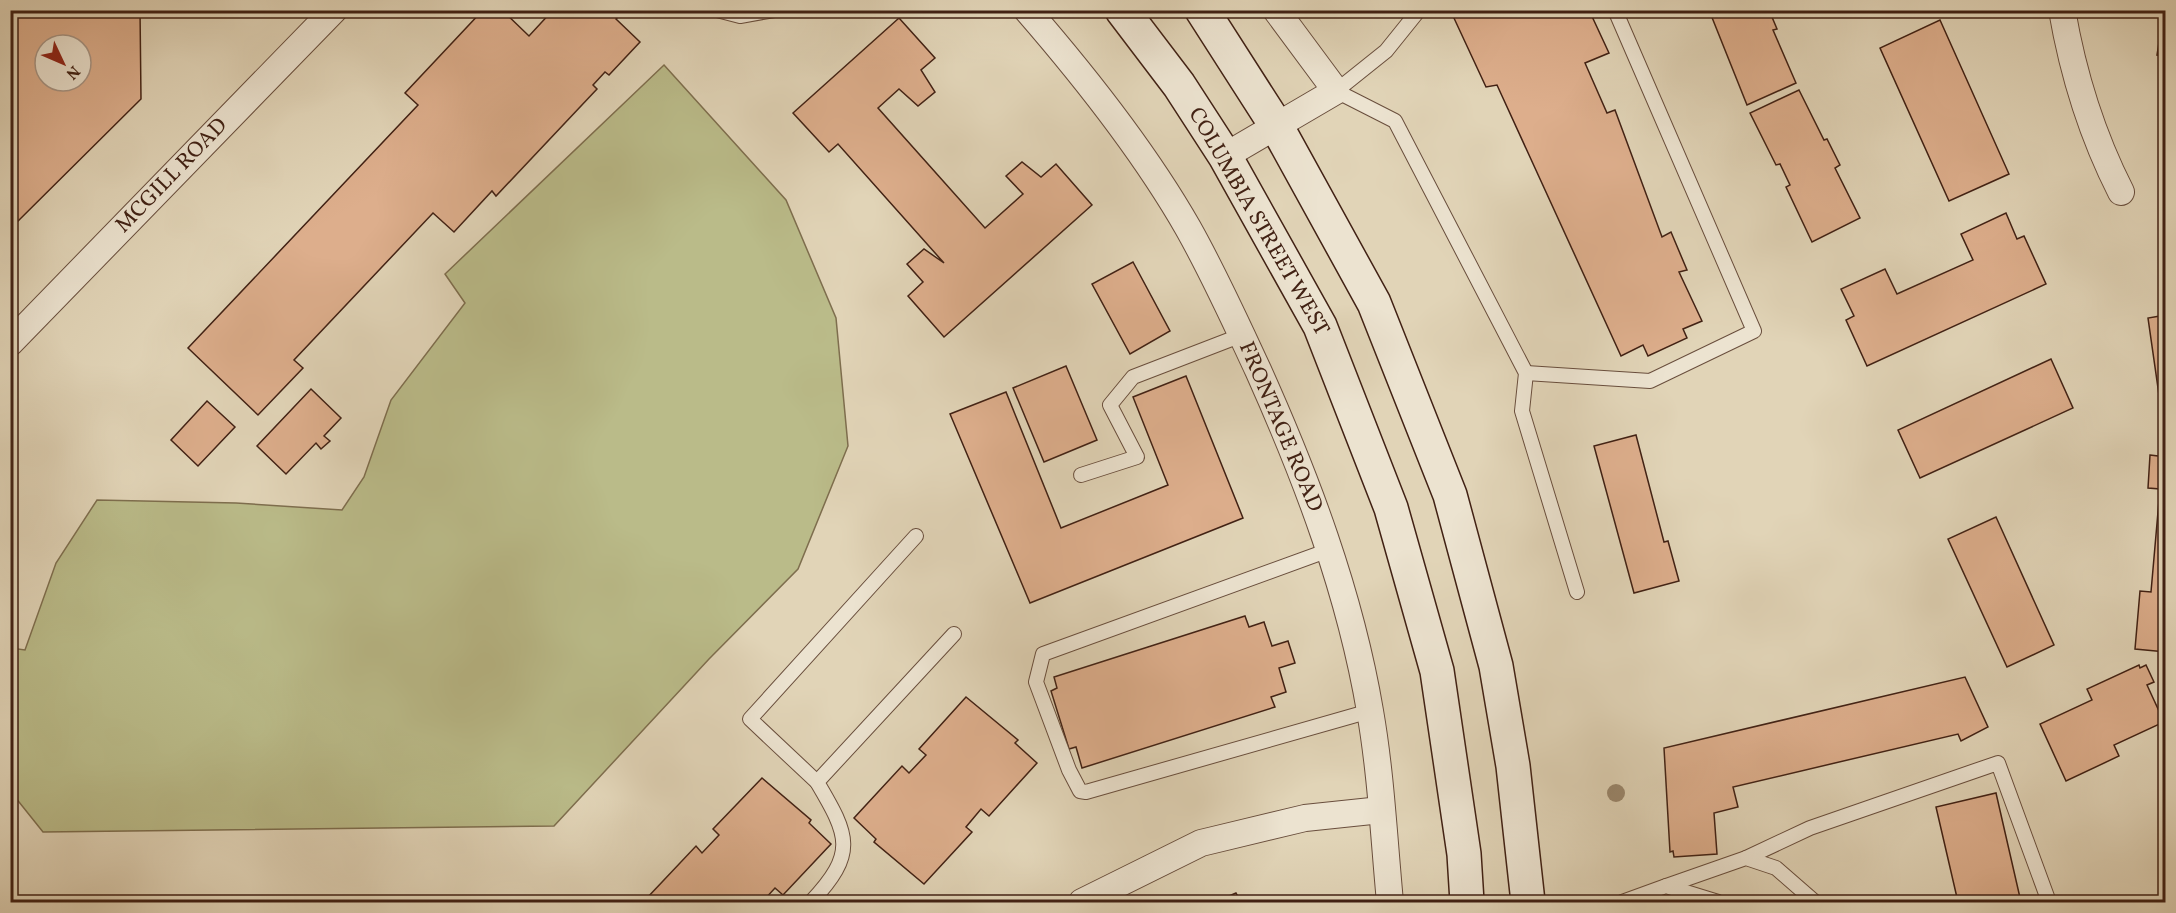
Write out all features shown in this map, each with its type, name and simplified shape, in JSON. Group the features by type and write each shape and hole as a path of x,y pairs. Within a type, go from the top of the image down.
{"main road":[{"name":"COLUMBIA STREET WEST","path":"1122,10 1179,85 1225,156 1320,326 1391,508 1437,671 1464,854 1467,903"},
{"path":"1202,10 1277,127 1374,303 1450,495 1496,666 1514,777 1528,903"}],"street":[{"name":"MCGILL ROAD","path":"10,343 334,10"},
{"name":"FRONTAGE ROAD","path":"1027,10 1090,87 1182,219 1242,335 1284,429 1329,550 1351,627 1370,711 1390,903"},
{"path":"2062,10 2070,54 2101,153 2121,192"},
{"path":"1225,156 1336,91 1285,14"},
{"path":"1082,903 1201,843 1305,818 1382,810"}],"lane":[{"path":"717,10 740,16 774,10"},
{"path":"1419,10 1386,51 1336,91 1395,121 1526,373 1522,411 1577,592"},
{"path":"1526,373 1650,381 1754,332 1615,10"},
{"path":"1081,475 1137,457 1110,405 1133,377 1242,335"},
{"path":"811,903 831,881 846,849 838,817 818,782 750,719 916,536"},
{"path":"1329,550 1043,654 1036,682 1069,770 1080,791 1086,792 1370,711"},
{"path":"818,782 954,634"},
{"path":"1622,903 1746,858 1831,820 1998,763 2049,903"},
{"path":"1746,858 1776,868 1815,903"},
{"path":"1666,886 1718,903"}],"green space":[{"path":"664,65 786,200 836,318 848,446 798,569 709,659 554,826 43,832 11,792 11,648 25,650 56,563 97,500 236,503 342,510 364,477 391,400 465,303 445,274"}],"building":[{"path":"10,10 140,10 141,99 10,229"},
{"path":"483,10 502,10 529,36 553,10 616,10 620,15 616,19 640,42 609,75 605,72 593,85 597,89 496,196 492,191 454,232 433,213 294,360 303,368 258,415 188,348 418,105 405,93"},
{"path":"1468,10 1589,10 1609,53 1585,63 1607,113 1615,110 1662,237 1671,232 1687,270 1679,272 1702,321 1683,329 1687,338 1648,356 1643,345 1621,356 1497,85 1486,87 1453,16"},
{"path":"1709,10 1769,10 1777,29 1773,30 1796,83 1747,105"},
{"path":"899,18 935,58 921,70 935,92 918,106 899,89 878,108 985,228 1023,194 1006,176 1022,162 1041,177 1056,164 1092,205 944,337 908,296 923,282 907,264 924,249 944,263 838,144 829,152 793,113"},
{"path":"1940,20 2009,174 1949,201 1880,48"},
{"path":"2161,30 2166,31 2166,56 2157,55"},
{"path":"1799,90 1824,140 1827,139 1840,165 1835,168 1860,218 1812,242 1786,187 1790,185 1780,164 1776,165 1750,113"},
{"path":"2006,213 2017,239 2024,236 2046,284 1867,366 1846,320 1854,316 1841,289 1885,269 1897,294 1973,260 1961,234"},
{"path":"1133,262 1170,331 1130,354 1092,284"},
{"path":"2166,315 2166,430 2164,430 2148,318"},
{"path":"2051,359 2073,408 1920,478 1898,430"},
{"path":"1066,366 1097,440 1044,462 1013,388"},
{"path":"1186,376 1243,518 1030,603 950,414 1006,392 1061,528 1168,485 1133,397"},
{"path":"311,389 341,418 324,436 330,441 321,449 316,443 286,474 257,446"},
{"path":"207,401 235,427 198,466 171,440"},
{"path":"1636,435 1664,542 1668,541 1679,581 1634,593 1594,446"},
{"path":"2150,455 2166,457 2166,652 2135,649 2140,591 2151,592 2160,489 2148,488"},
{"path":"1996,517 2054,645 2007,667 1948,539"},
{"path":"1245,616 1249,627 1264,622 1272,646 1288,641 1295,663 1279,668 1286,692 1271,697 1275,707 1082,768 1076,747 1069,749 1051,691 1057,688 1054,677"},
{"path":"2139,665 2140,668 2146,665 2154,682 2147,685 2164,722 2114,745 2119,756 2066,781 2040,724 2092,700 2087,689"},
{"path":"1965,677 1988,727 1961,741 1958,734 1733,787 1738,807 1714,813 1717,854 1674,857 1673,851 1670,852 1664,748"},
{"path":"966,697 1018,740 1015,743 1037,763 989,816 981,809 966,827 972,832 924,884 874,842 876,839 854,818 902,766 909,773 926,755 919,749"},
{"path":"762,778 811,820 809,823 831,844 783,895 775,888 762,902 652,902 647,898 696,846 702,853 719,835 713,829"},
{"path":"1996,793 2021,902 1958,902 1936,807"},
{"path":"1236,893 1241,902 1215,902"}]}
